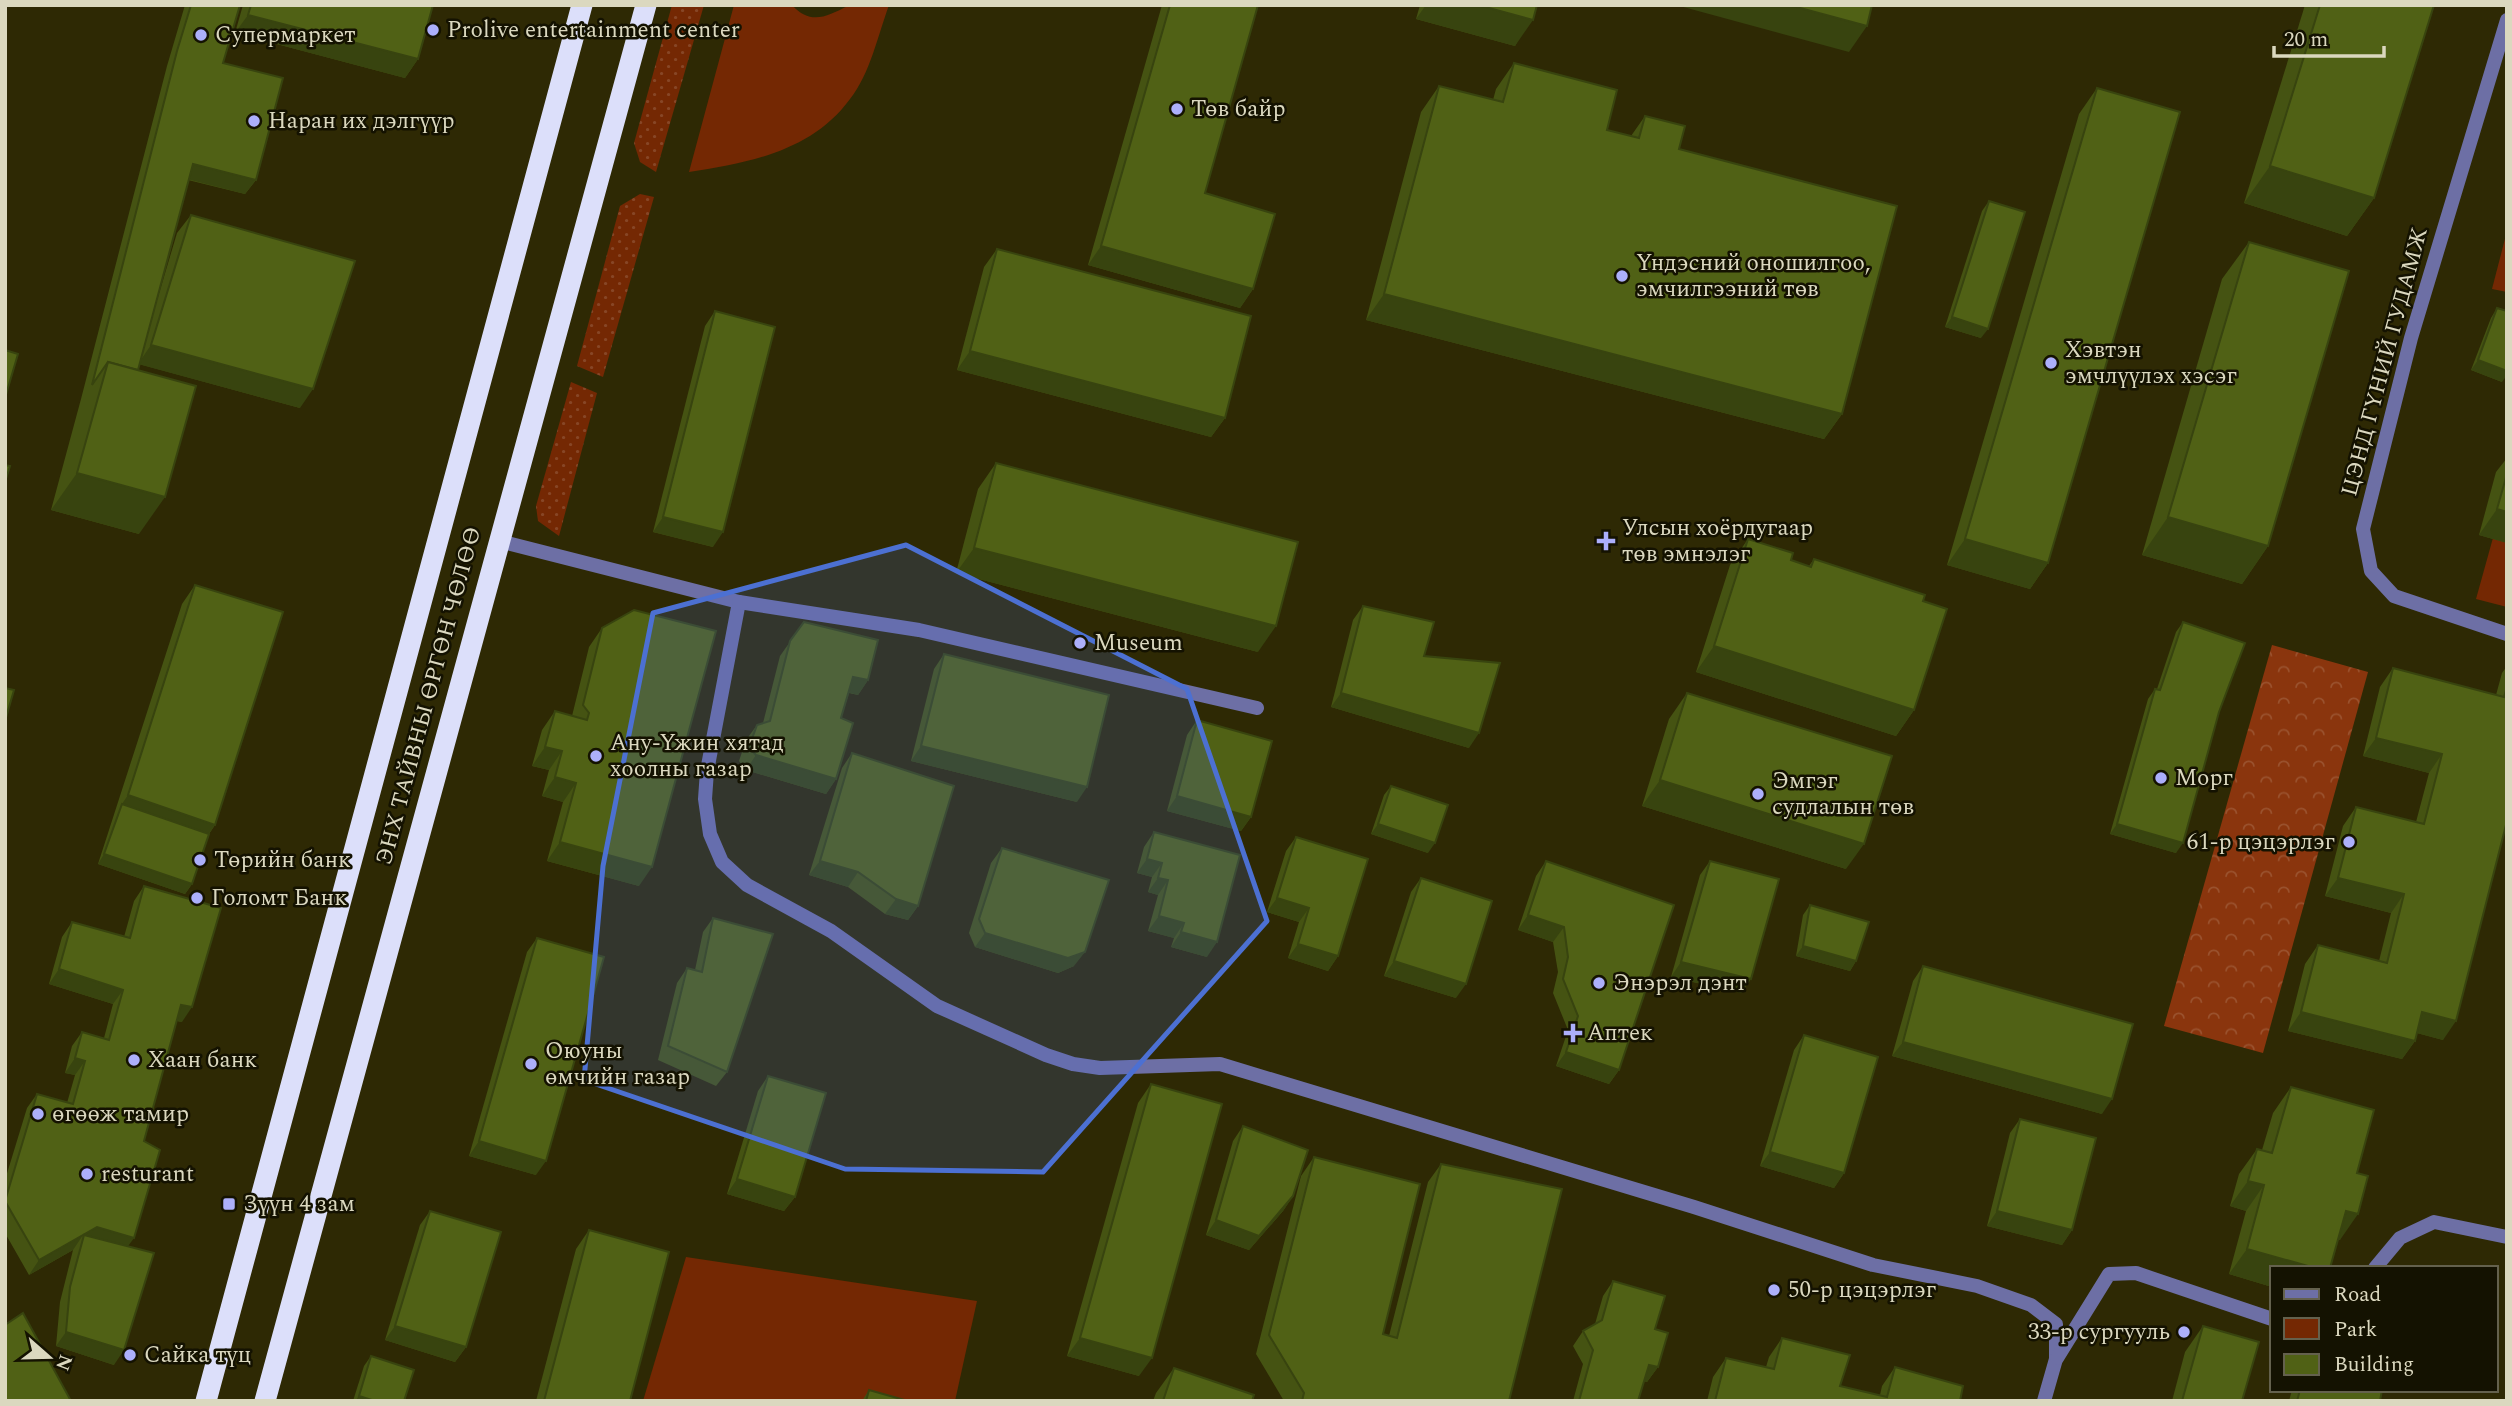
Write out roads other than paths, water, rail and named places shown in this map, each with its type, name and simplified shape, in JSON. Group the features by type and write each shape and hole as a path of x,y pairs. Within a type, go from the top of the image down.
{"highway":[{"name":"ЭНХ ТАЙВНЫ ӨРГӨН ЧӨЛӨӨ","path":"206,1401 582,5"},
{"name":"ЭНХ ТАЙВНЫ ӨРГӨН ЧӨЛӨӨ","path":"265,1401 646,5"}],"street":[{"name":"ЦЭНД ГҮНИЙ ГУДАМЖ","path":"2507,20 2411,338 2363,528 2371,571 2394,596 2507,634"},
{"path":"499,541 739,601 919,630 1257,708"},
{"path":"739,601 705,799 710,834 722,862 747,886 831,931 937,1006 1073,1064 1100,1068 1220,1064 1694,1207 1873,1265 1977,1286 2031,1305 2056,1324 2056,1359 2044,1401"},
{"path":"2377,1266 2400,1238 2434,1222 2507,1237"},
{"path":"2056,1359 2109,1274 2136,1273 2270,1318"}],"place":[{"name":"Prolive entertainment center","path":"433,30"},
{"name":"Супермаркет","path":"201,35"},
{"name":"Төв байр","path":"1177,109"},
{"name":"Наран их дэлгүүр","path":"254,121"},
{"name":"Үндэсний оношилгоо, эмчилгээний төв","path":"1622,276"},
{"name":"Хэвтэн эмчлүүлэх хэсэг","path":"2051,363"},
{"name":"Улсын хоёрдугаар төв эмнэлэг","path":"1606,541"},
{"name":"Museum","path":"1080,643"},
{"name":"Ану-Үжин хятад хоолны газар","path":"596,756"},
{"name":"Морг","path":"2161,778"},
{"name":"Эмгэг судлалын төв","path":"1758,794"},
{"name":"61-р цэцэрлэг","path":"2349,842"},
{"name":"Төрийн банк","path":"200,860"},
{"name":"Голомт Банк","path":"197,898"},
{"name":"Энэрэл дэнт","path":"1599,983"},
{"name":"Аптек","path":"1573,1033"},
{"name":"Хаан банк","path":"134,1060"},
{"name":"Оюуны өмчийн газар","path":"531,1064"},
{"name":"өгөөж тамир","path":"38,1114"},
{"name":"resturant","path":"87,1174"},
{"name":"Зүүн 4 зам","path":"229,1204"},
{"name":"50-р цэцэрлэг","path":"1774,1290"},
{"name":"33-р сургууль","path":"2184,1332"},
{"name":"Сайка түц","path":"130,1355"}]}
